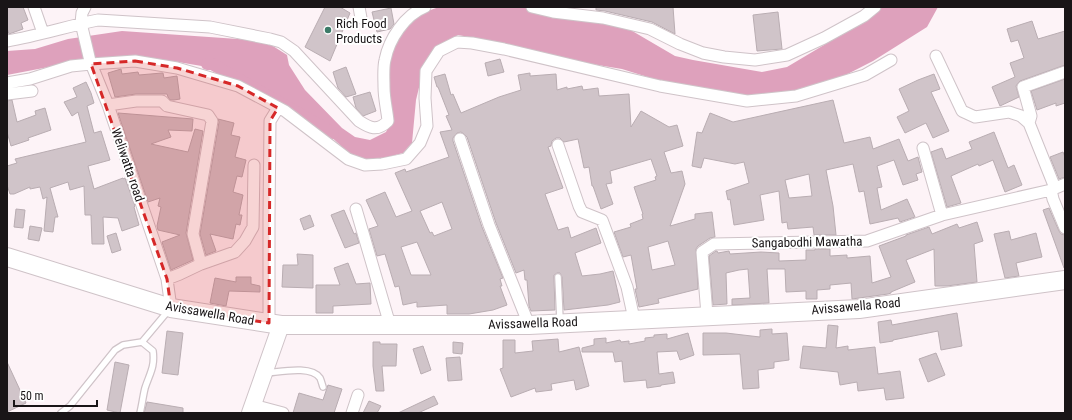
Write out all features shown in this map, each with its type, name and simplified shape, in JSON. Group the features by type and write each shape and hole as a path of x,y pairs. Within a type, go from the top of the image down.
{"main road":[{"name":"Avissawella Road","path":"7,257 171,308 275,324 529,325 859,308 1065,280"}],"street":[{"path":"34,7 43,33"},
{"path":"82,26 82,12 85,7"},
{"path":"7,41 82,26 98,20 210,27 270,39 281,42 294,51 359,121 376,129 383,126 388,121 384,88 385,60 391,42 400,27 410,16 425,7"},
{"path":"532,7 553,12 603,18 650,29 680,44 703,53 755,60 787,55 824,38 864,16 875,7"},
{"name":"Weliwatta road","path":"82,26 90,62 108,105 167,278 171,308"},
{"path":"7,83 30,79 70,66 90,62 135,61 177,68 238,86 285,111 348,159 365,165 382,164 406,159 420,143 427,126 424,98 426,71 439,51 457,42 472,43 504,49 660,86 747,101 796,96 865,74 891,60"},
{"path":"936,56 962,111 975,117 1009,112 1021,116 1029,123 1057,187 1053,200 1065,228"},
{"path":"1029,123 1031,116 1023,87 1065,72"},
{"path":"7,94 32,91"},
{"path":"108,105 136,101 162,101 167,106 208,115 212,120 192,234 201,264"},
{"path":"278,108 270,121 269,203 275,324 254,410 283,413"},
{"path":"460,139 489,225 529,325"},
{"path":"558,144 582,212 602,220 627,287 634,320"},
{"path":"923,148 942,215"},
{"path":"167,278 235,252 246,241 253,227 254,165"},
{"name":"Sangabodhi Mawatha","path":"707,315 702,252 714,244 867,241 942,215 1057,187"},
{"path":"356,209 390,325"},
{"path":"352,413 358,395"}],"lane":[{"path":"558,277 560,323"},
{"path":"61,413 70,406 115,350 123,345 142,342 171,308"},
{"path":"140,413 145,389 153,369 154,356 153,351 142,342"},
{"path":"264,373 302,370 310,371 319,377 323,387"}],"highlighted area":[{"path":"135,61 177,68 238,86 278,108 270,121 269,323 171,308 167,279 91,64"}],"shaded area":[{"path":"439,7 522,7 549,15 622,25 675,56 762,72 787,67 824,45 878,7 938,7 927,27 873,61 828,84 769,96 720,94 670,84 622,69 561,59 501,43 458,35 435,49 424,67 416,100 412,143 403,153 373,161 353,157 314,121 276,96 231,71 178,62 101,57 7,75 7,51 35,49 68,39 122,31 265,41 287,55 289,65 305,90 342,128 355,137 370,140 386,132 393,117 386,65 396,41 419,14"}],"building":[{"path":"7,7 23,7 28,20 21,23 23,29 9,34 7,28"},
{"name":"Rich Food Products","path":"325,7 340,7 350,13 330,61 305,47"},
{"path":"596,7 673,7 675,34 652,22 596,10"},
{"path":"391,8 394,24 390,29 377,32 372,12"},
{"path":"778,12 782,49 757,51 753,15"},
{"path":"1032,21 1038,39 1065,31 1065,65 1020,81 1016,86 1019,97 1000,106 992,87 1015,77 1010,63 1024,58 1018,40 1011,42 1007,29"},
{"path":"500,59 504,72 488,76 485,63"},
{"path":"346,67 356,94 346,97 338,88 333,72"},
{"path":"121,69 122,74 138,72 139,75 163,73 164,78 177,76 180,99 170,100 167,94 136,94 115,97 108,73"},
{"path":"530,73 530,76 556,74 557,90 567,87 567,89 582,86 583,90 598,88 599,96 629,94 631,127 641,111 669,127 677,125 683,146 664,152 671,173 682,171 685,184 670,226 695,219 695,214 712,212 715,237 710,238 696,249 698,289 658,299 659,303 639,307 635,289 637,289 631,255 623,257 614,232 631,227 630,224 643,219 643,214 634,187 656,180 655,177 657,176 651,159 610,171 612,183 606,184 613,204 601,209 592,186 589,167 584,168 578,139 564,142 560,138 556,138 552,141 551,146 548,147 563,188 545,194 558,230 568,227 571,238 596,228 601,243 575,253 582,276 613,271 620,302 608,305 564,310 562,277 560,273 557,273 554,275 555,310 531,311 529,306 527,280 525,280 524,270 516,273 496,223 467,137 461,132 455,135 453,141 482,227 503,278 500,279 502,286 500,286 507,305 493,310 469,314 447,314 447,305 417,307 417,302 403,305 399,286 395,287 385,254 377,256 369,229 378,226 366,200 385,192 396,217 412,211 395,173 405,169 406,172 449,157 440,132 452,130 446,116 449,115 434,77 445,74 451,95 453,94 461,113 499,97 521,90 518,75","holes":["442,202 452,229 434,236 432,232 430,233 420,211","668,241 675,265 652,270 648,247","417,242 431,275 411,275 401,247"]},
{"path":"934,74 940,89 931,92 949,131 933,138 926,123 905,133 897,117 909,111 899,89"},
{"path":"1065,79 1065,103 1056,106 1056,103 1037,110 1031,91"},
{"path":"86,82 94,103 87,106 94,133 101,131 110,160 88,166 94,189 125,178 135,206 139,225 122,231 118,218 103,217 104,244 92,244 91,215 85,215 84,186 70,190 68,182 50,188 58,217 55,217 53,232 44,231 47,197 43,199 40,187 30,189 30,187 14,194 10,194 7,185 7,166 17,163 15,159 86,142 78,112 72,116 64,102 77,97 73,88"},
{"path":"370,92 376,111 363,116 356,108 353,97"},
{"path":"12,100 17,122 36,115 35,111 45,108 51,130 11,146 7,132 7,101"},
{"path":"833,100 844,143 870,137 873,149 899,139 908,161 918,157 922,172 916,174 918,180 903,185 894,160 877,166 882,187 877,188 881,210 907,199 915,217 900,222 898,218 870,224 864,191 859,192 853,164 826,170 833,206 836,235 814,235 813,227 788,229 787,222 782,223 779,191 760,195 764,220 734,225 730,199 728,200 726,191 749,183 744,162 735,164 704,158 701,168 692,166 697,132 702,133 710,113 733,122","holes":["809,174 812,196 789,198 785,180"]},
{"path":"118,113 193,119 192,131 168,130 171,137 151,144 188,152 195,129 203,131 186,233 193,260 171,270 162,242 180,235 158,230 157,226 161,207 158,206 160,198 148,202"},
{"path":"218,119 234,123 231,135 240,137 235,157 246,160 242,177 237,176 233,192 243,195 239,215 242,215 240,225 236,224 233,239 210,234 216,251 206,255 200,234 219,122"},
{"path":"994,132 1008,168 1014,165 1022,185 1005,192 993,160 979,166 978,164 951,176 961,203 947,207 931,152 942,148 946,159 972,149 969,142"},
{"path":"1063,152 1065,157 1065,177 1059,179 1050,157"},
{"path":"1049,208 1059,231 1061,234 1065,235 1065,268 1043,210"},
{"path":"16,209 25,210 23,228 14,227"},
{"path":"344,210 354,234 356,233 359,243 345,248 331,215"},
{"path":"310,215 314,226 304,230 300,219"},
{"path":"977,222 983,241 974,244 977,282 935,286 934,249 906,260 915,282 888,294 852,299 851,283 830,285 830,289 817,290 817,299 806,299 806,291 786,292 785,269 767,269 769,303 732,305 732,299 750,298 748,269 726,273 727,304 713,305 709,256 716,251 718,253 729,251 730,254 761,252 779,253 779,261 806,260 806,250 815,249 830,249 830,256 847,255 847,258 870,256 872,283 891,277 879,246 929,227 932,234 957,224 959,228"},
{"path":"30,226 42,228 39,241 28,239"},
{"path":"1009,231 1011,240 1036,233 1042,257 1016,263 1019,276 1005,278 994,234"},
{"path":"116,233 121,250 112,253 107,236"},
{"path":"297,254 313,255 313,288 282,287 283,265 298,265"},
{"path":"348,263 356,284 370,283 371,304 333,306 333,313 316,313 316,285 340,285 334,268"},
{"path":"236,277 251,277 251,284 260,286 260,292 229,291 226,306 210,303 215,278 236,282"},
{"path":"957,313 962,346 941,350 938,331 880,343 878,322 891,320 892,325"},
{"path":"828,325 838,326 836,348 848,346 848,350 875,347 878,374 900,371 904,398 886,400 884,388 858,391 857,382 840,385 838,372 800,368 803,346 826,348"},
{"path":"772,329 772,334 787,333 789,360 774,362 774,368 758,370 759,388 743,389 740,354 703,355 703,333 726,333 760,337 760,330"},
{"path":"167,331 183,333 178,375 162,373"},
{"path":"688,333 694,355 680,360 677,351 657,352 659,374 673,372 675,383 661,386 647,388 646,380 624,382 622,361 615,362 613,352 582,352 582,348 594,345 594,339 606,338 606,343 620,340 621,342 629,341 629,344 645,341 645,338 654,337 654,335 667,334 667,339"},
{"path":"558,339 559,352 579,347 589,386 576,390 574,380 551,384 552,390 536,392 535,388 511,397 500,369 503,368 503,340 515,340 515,353 533,351 532,341"},
{"path":"373,342 380,342 380,344 397,344 396,366 382,366 384,391 376,391 373,366"},
{"path":"453,342 463,343 462,354 453,353"},
{"path":"423,346 431,370 421,374 413,349"},
{"path":"936,353 945,375 928,382 919,359"},
{"path":"460,357 462,380 448,381 446,358"},
{"path":"7,362 26,403 7,412"},
{"path":"115,362 129,365 120,413 107,410"},
{"path":"328,385 342,389 334,413 293,413 299,393 323,400"},
{"path":"434,396 438,404 418,413 398,413"},
{"path":"369,401 381,406 377,413 363,413"},
{"path":"147,402 183,408 183,413 144,413"}],"waterway":[{"path":"207,64 212,64 333,133"}],"place":[{"name":"Rich Food Products","path":"328,30"}]}
